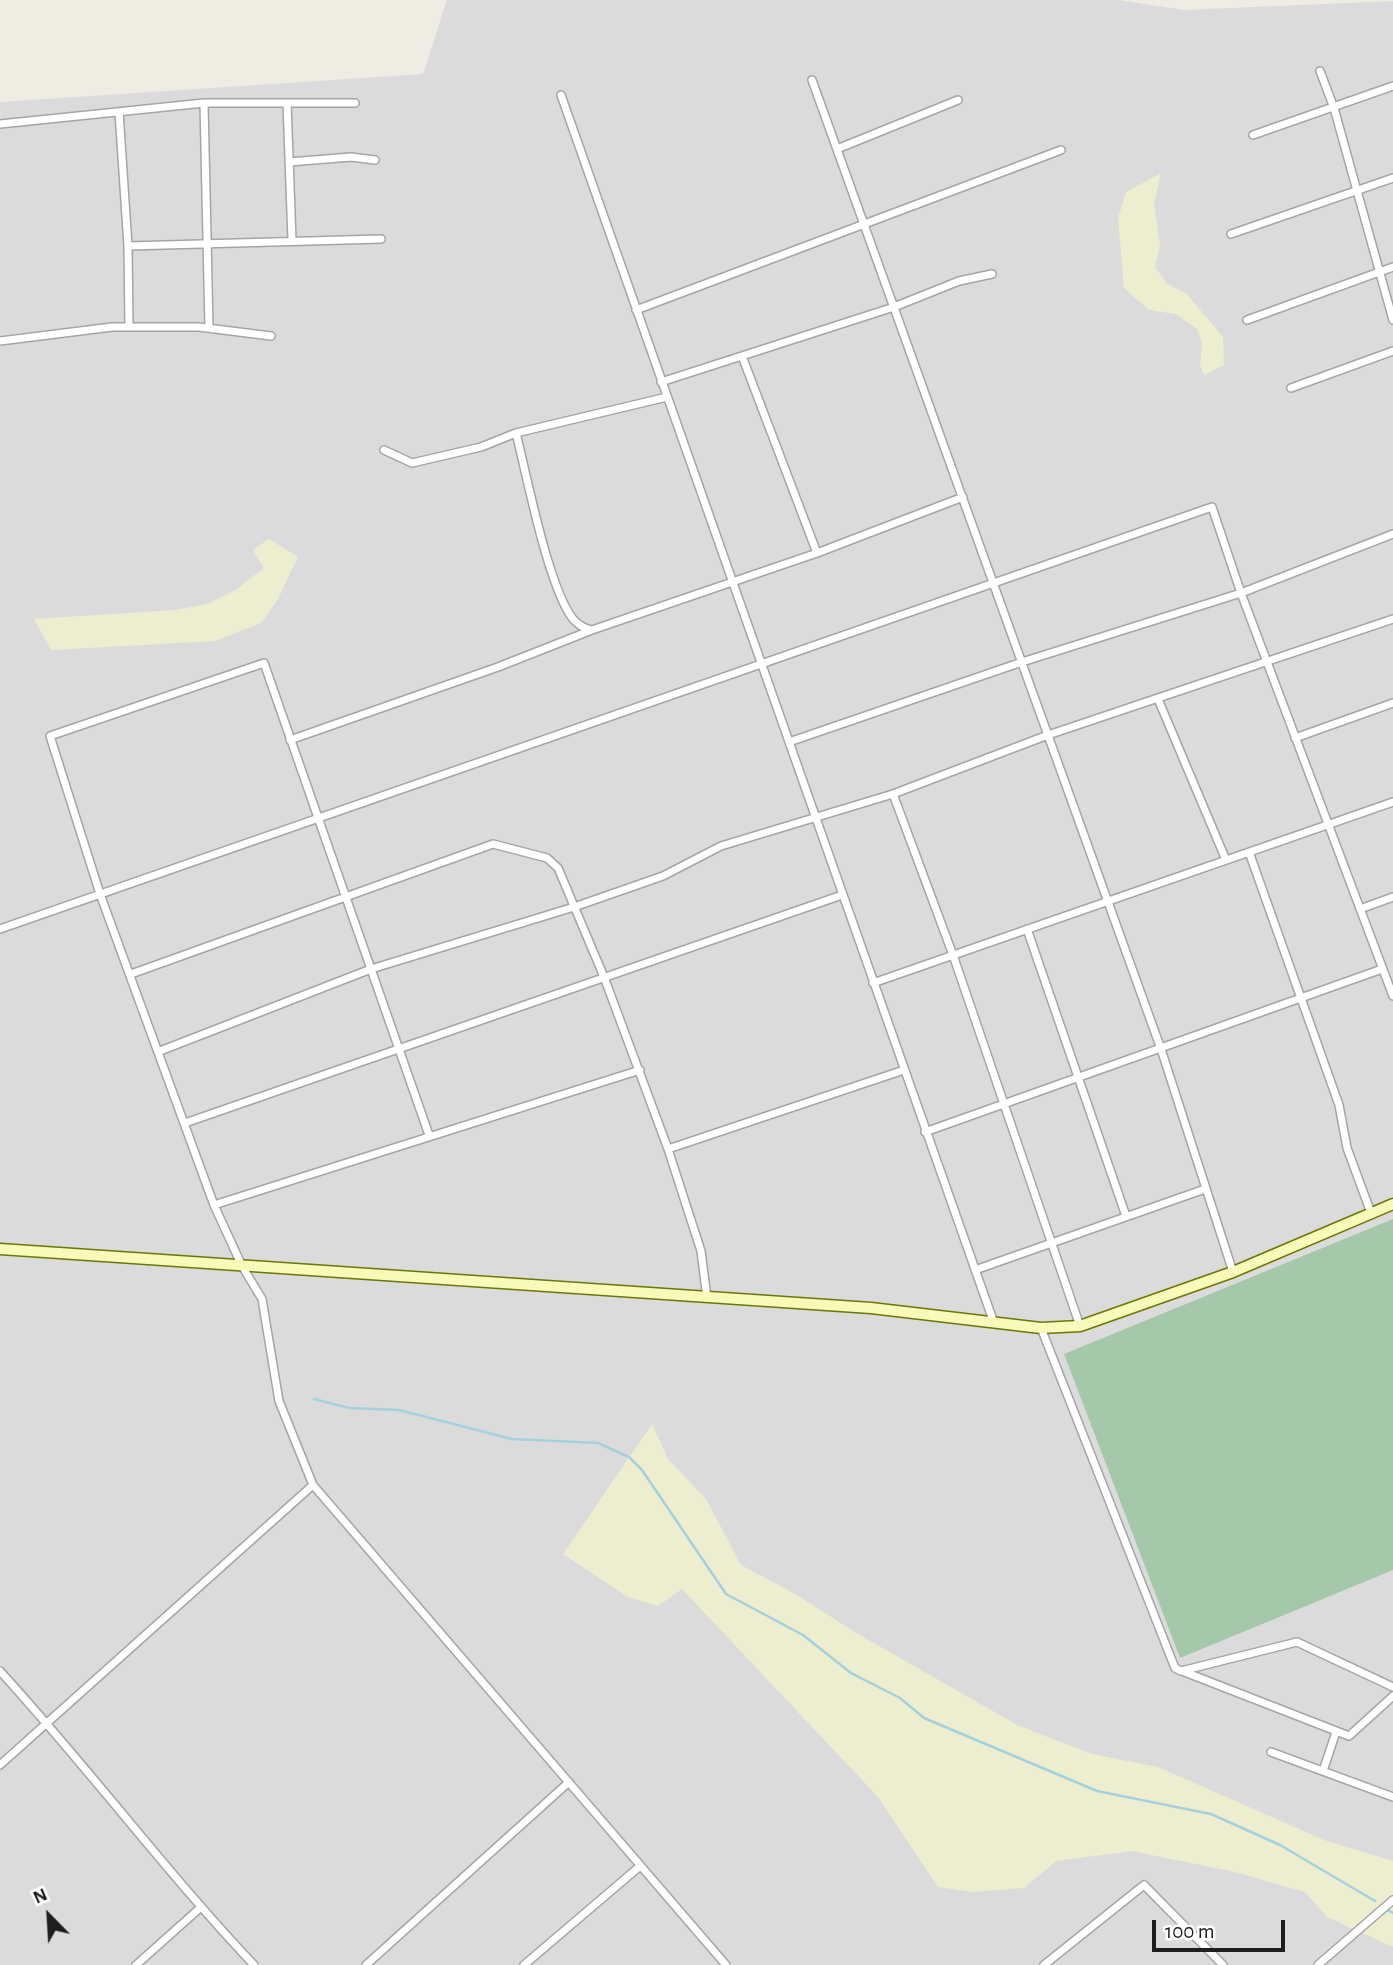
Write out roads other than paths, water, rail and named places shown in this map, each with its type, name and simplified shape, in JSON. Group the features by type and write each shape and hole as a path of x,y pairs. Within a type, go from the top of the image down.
{"street":[{"path":"1320,71 1334,107 1355,191 1393,320"},
{"path":"813,80 1161,1049 1233,1272"},
{"path":"1253,135 1393,86"},
{"path":"561,95 993,1323"},
{"path":"837,149 958,100"},
{"path":"0,124 204,103 355,103"},
{"path":"204,103 209,328"},
{"path":"287,103 292,240"},
{"path":"119,112 128,246 129,327"},
{"path":"636,310 1061,150"},
{"path":"289,162 351,157 375,160"},
{"path":"1231,234 1393,178"},
{"path":"128,246 381,239"},
{"path":"1247,320 1393,267"},
{"path":"662,382 894,307 958,281 992,274"},
{"path":"0,341 129,327 209,328 271,336"},
{"path":"1291,388 1393,351"},
{"path":"742,356 817,553"},
{"path":"384,450 412,463 481,447 516,433 667,397"},
{"path":"516,433 544,542 565,605 579,625 592,630"},
{"path":"290,740 498,667 592,630 817,553 962,497"},
{"path":"0,929 1212,507 1241,593 1393,996"},
{"path":"789,742 1022,662 1241,593 1393,534"},
{"path":"160,1051 371,969 575,908 663,876 721,846 893,794 1048,735 1393,619"},
{"path":"429,1135 264,663 50,736 100,894 160,1051 214,1205 242,1266 262,1299 279,1401 313,1485 726,1965"},
{"path":"1158,699 1226,860"},
{"path":"1295,738 1393,703"},
{"path":"893,794 953,955 1080,1326"},
{"path":"873,983 1393,802"},
{"path":"131,974 493,844 547,858 558,868 640,1070 701,1251 707,1298"},
{"path":"1249,852 1339,1105 1347,1148 1371,1213"},
{"path":"185,1123 842,895"},
{"path":"1360,909 1393,897"},
{"path":"1027,929 1126,1216"},
{"path":"925,1132 1382,968"},
{"path":"214,1205 640,1070"},
{"path":"668,1149 904,1070"},
{"path":"975,1270 1205,1189"},
{"path":"0,1250 388,1277 517,1282 870,1308 1041,1328 1080,1326 1233,1272 1393,1203"},
{"path":"1041,1328 1175,1668 1349,1737 1393,1696"},
{"path":"0,1765 313,1485"},
{"path":"1181,1671 1297,1642 1393,1687"},
{"path":"0,1671 48,1724 200,1908 254,1965"},
{"path":"1323,1771 1336,1732"},
{"path":"1271,1752 1393,1797"},
{"path":"366,1965 569,1782"},
{"path":"524,1965 639,1867"},
{"path":"1044,1965 1144,1885 1223,1965"},
{"path":"1318,1965 1393,1900"},
{"path":"136,1965 200,1908"}],"waterway":[{"path":"314,1399 349,1408 399,1410 512,1439 598,1443 629,1457 642,1470 726,1594 803,1635 851,1673 900,1698 924,1718 1097,1791 1211,1814 1280,1845 1375,1901"},
{"path":"1384,1908 1393,1913"}]}
